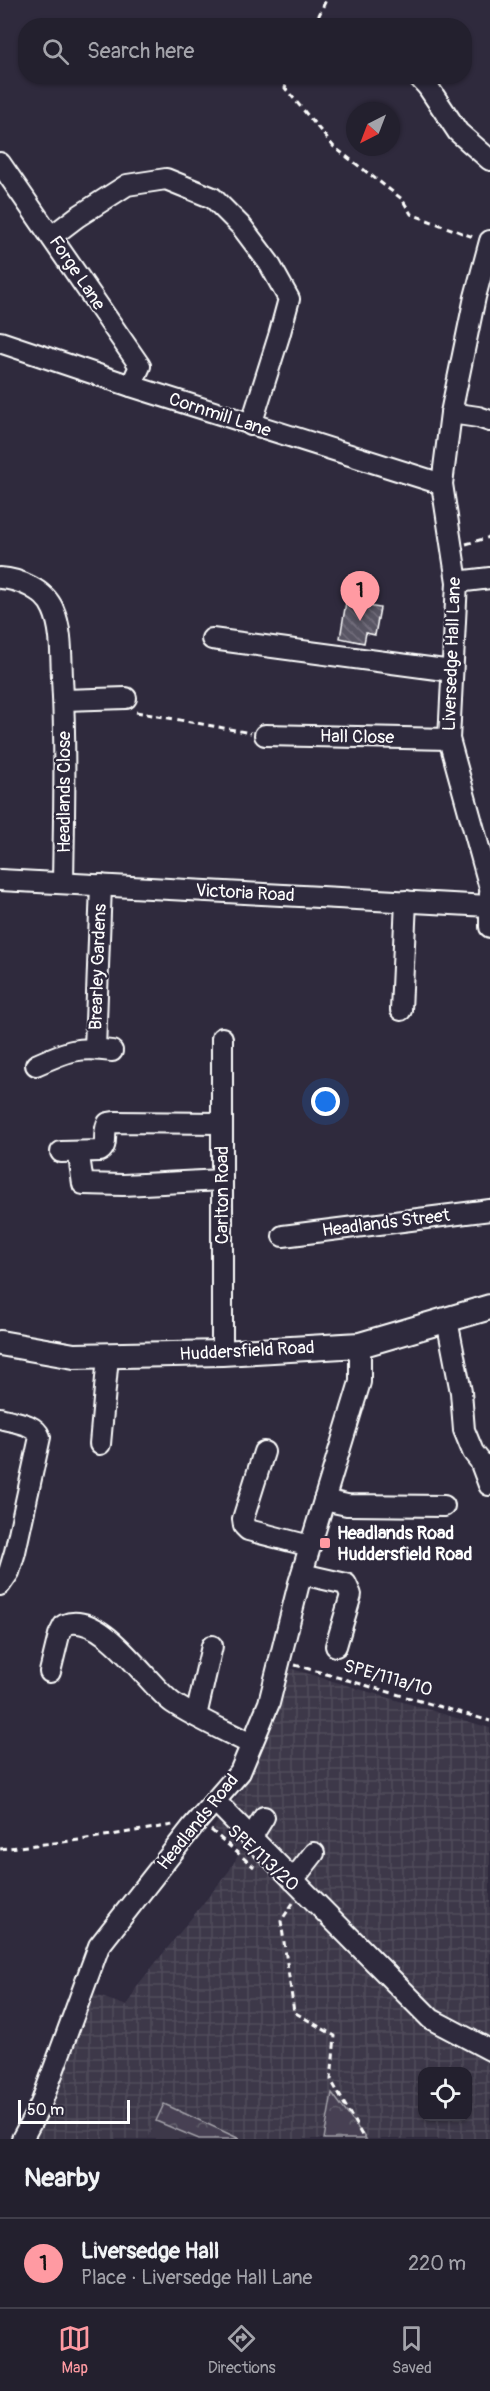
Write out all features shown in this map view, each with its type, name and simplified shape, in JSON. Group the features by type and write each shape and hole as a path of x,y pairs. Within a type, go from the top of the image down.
{"main road":[{"name":"Huddersfield Road","path":"0,1343 74,1356 222,1353 360,1345 490,1307"}],"street":[{"path":"425,84 458,132 490,160"},
{"name":"Forge Lane","path":"0,163 140,366 131,386"},
{"path":"52,236 127,185 166,179 213,198 242,227 262,254 289,299 251,425"},
{"name":"Liversedge Hall Lane","path":"490,242 475,297 451,413 442,484 457,582 449,739 490,895 490,927"},
{"name":"Cornmill Lane","path":"0,342 251,425 442,484"},
{"path":"451,413 490,421"},
{"name":"Headlands Close","path":"0,578 34,588 53,607 60,644 64,700 63,883"},
{"path":"457,582 490,578"},
{"path":"212,639 452,671"},
{"path":"64,700 126,698"},
{"name":"Hall Close","path":"265,735 449,739"},
{"name":"Victoria Road","path":"0,880 406,901 490,895"},
{"name":"Brearley Gardens","path":"36,1065 70,1050 104,1050 101,885"},
{"path":"401,1010 406,901"},
{"name":"Carlton Road","path":"222,1038 222,1353"},
{"path":"222,1123 108,1123 105,1128 105,1144 100,1151 70,1154 83,1184 123,1185 222,1180"},
{"name":"Headlands Street","path":"283,1236 490,1210"},
{"path":"447,1320 461,1392 464,1430 489,1485"},
{"name":"Headlands Road","path":"22,2139 41,2104 99,1946 196,1823 240,1772 269,1703 302,1574 360,1382 360,1345"},
{"path":"100,1444 108,1356"},
{"path":"0,1418 29,1426 37,1430 40,1437 15,1552 9,1572 0,1585"},
{"path":"264,1452 243,1519 244,1526 248,1530 310,1546"},
{"path":"324,1500 347,1505 444,1506"},
{"path":"302,1574 346,1584 350,1590 351,1595 336,1646"},
{"path":"50,1672 61,1629 64,1625 75,1623 100,1632 113,1642 134,1661 150,1682 170,1701 251,1744"},
{"path":"196,1716 212,1646"},
{"path":"215,1801 431,2019 490,2050"},
{"path":"251,1838 264,1817"},
{"path":"292,1880 314,1853"}],"path":[{"path":"318,18 326,0"},
{"path":"287,84 285,88 334,147 402,200 411,214 490,242"},
{"path":"452,550 490,537"},
{"path":"126,698 265,735"},
{"name":"SPE/111a/10","path":"279,1660 490,1721"},
{"path":"0,1849 80,1840 166,1825 196,1823"},
{"name":"SPE/113/20","path":"196,1823 259,1871"},
{"name":"SPE/113/20","path":"294,1901 281,1921 294,2012 335,2036 330,2080 364,2139"}],"shaded area":[{"path":"289,1668 490,1728 490,2139 366,2139 332,2094 324,2139 240,2139 164,2104 148,2139 33,2139 90,1993 127,2006 137,1986 229,1871 240,1852 213,1828 254,1770"},
{"path":"156,2121 199,2139 148,2139"}],"green space":[{"path":"332,2093 366,2139 324,2139"},
{"path":"164,2104 240,2139 199,2139 156,2121"}],"building":[{"path":"346,602 380,608 375,635 366,633 364,643 340,638"}],"place":[{"name":"Liversedge Hall","path":"360,621"},
{"name":"Headlands Road Huddersfield Road","path":"325,1543"}]}
